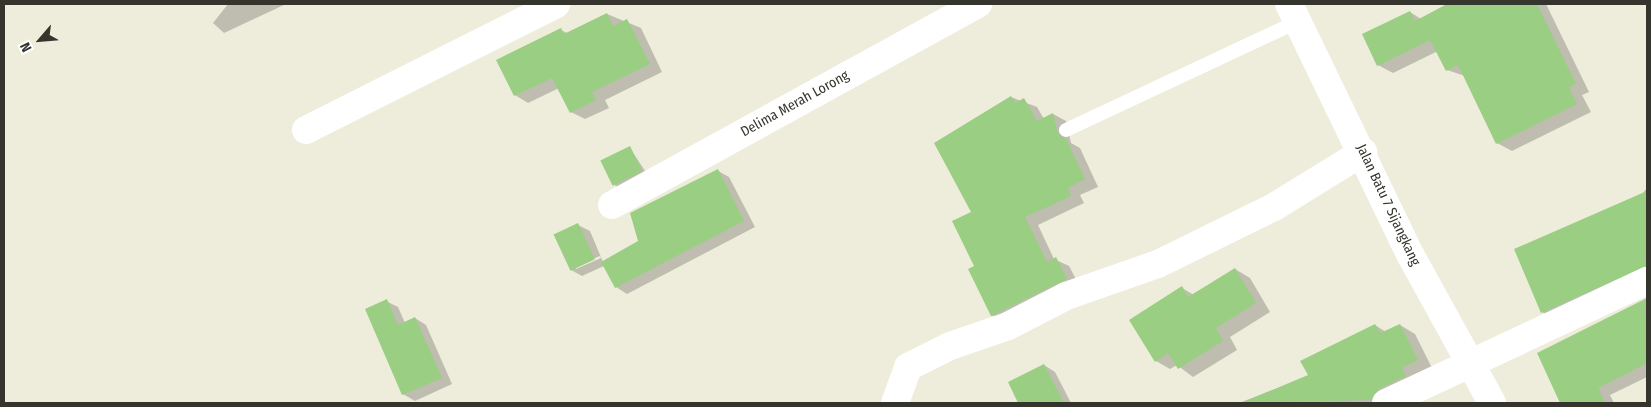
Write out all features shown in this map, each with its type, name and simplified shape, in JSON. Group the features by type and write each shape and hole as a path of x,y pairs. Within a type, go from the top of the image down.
{"street":[{"path":"306,130 556,4"},
{"name":"Delima Merah Lorong","path":"612,205 978,4"},
{"name":"Jalan Batu 7 Sijangkang","path":"1293,13 1363,152 1411,256 1492,403"},
{"path":"895,403 908,367 950,346 1008,326 1066,296 1158,264 1274,207 1363,152"},
{"path":"1386,403 1470,360 1647,281"}],"lane":[{"path":"1066,130 1293,13"}],"building":[{"path":"1447,4 1537,4 1576,84 1569,87 1577,104 1496,144 1458,65 1446,71 1430,40 1377,66 1362,34 1410,11 1415,21"},
{"path":"607,13 613,26 627,19 650,64 592,92 596,100 570,113 552,78 514,96 496,60 561,28 564,34"},
{"path":"1011,96 1015,103 1024,98 1037,121 1053,113 1058,134 1066,139 1085,179 1068,188 1071,196 1025,217 1047,262 1056,257 1067,279 991,316 968,269 974,266 952,221 971,212 934,143"},
{"path":"630,146 642,171 613,186 600,160"},
{"path":"718,169 744,221 615,288 601,262 638,241 630,213"},
{"path":"1647,191 1647,266 1541,313 1514,249"},
{"path":"578,223 595,259 570,271 554,234"},
{"path":"1235,268 1256,303 1216,328 1223,341 1178,369 1168,353 1155,362 1129,320 1182,286 1188,297"},
{"path":"1647,298 1647,363 1598,388 1605,403 1560,403 1537,353"},
{"path":"387,299 398,325 415,317 442,378 402,395 365,309"},
{"path":"1375,324 1380,333 1400,324 1418,360 1402,368 1406,376 1379,389 1371,400 1241,403 1308,375 1300,361"},
{"path":"1044,364 1064,403 1018,403 1008,382"}]}
